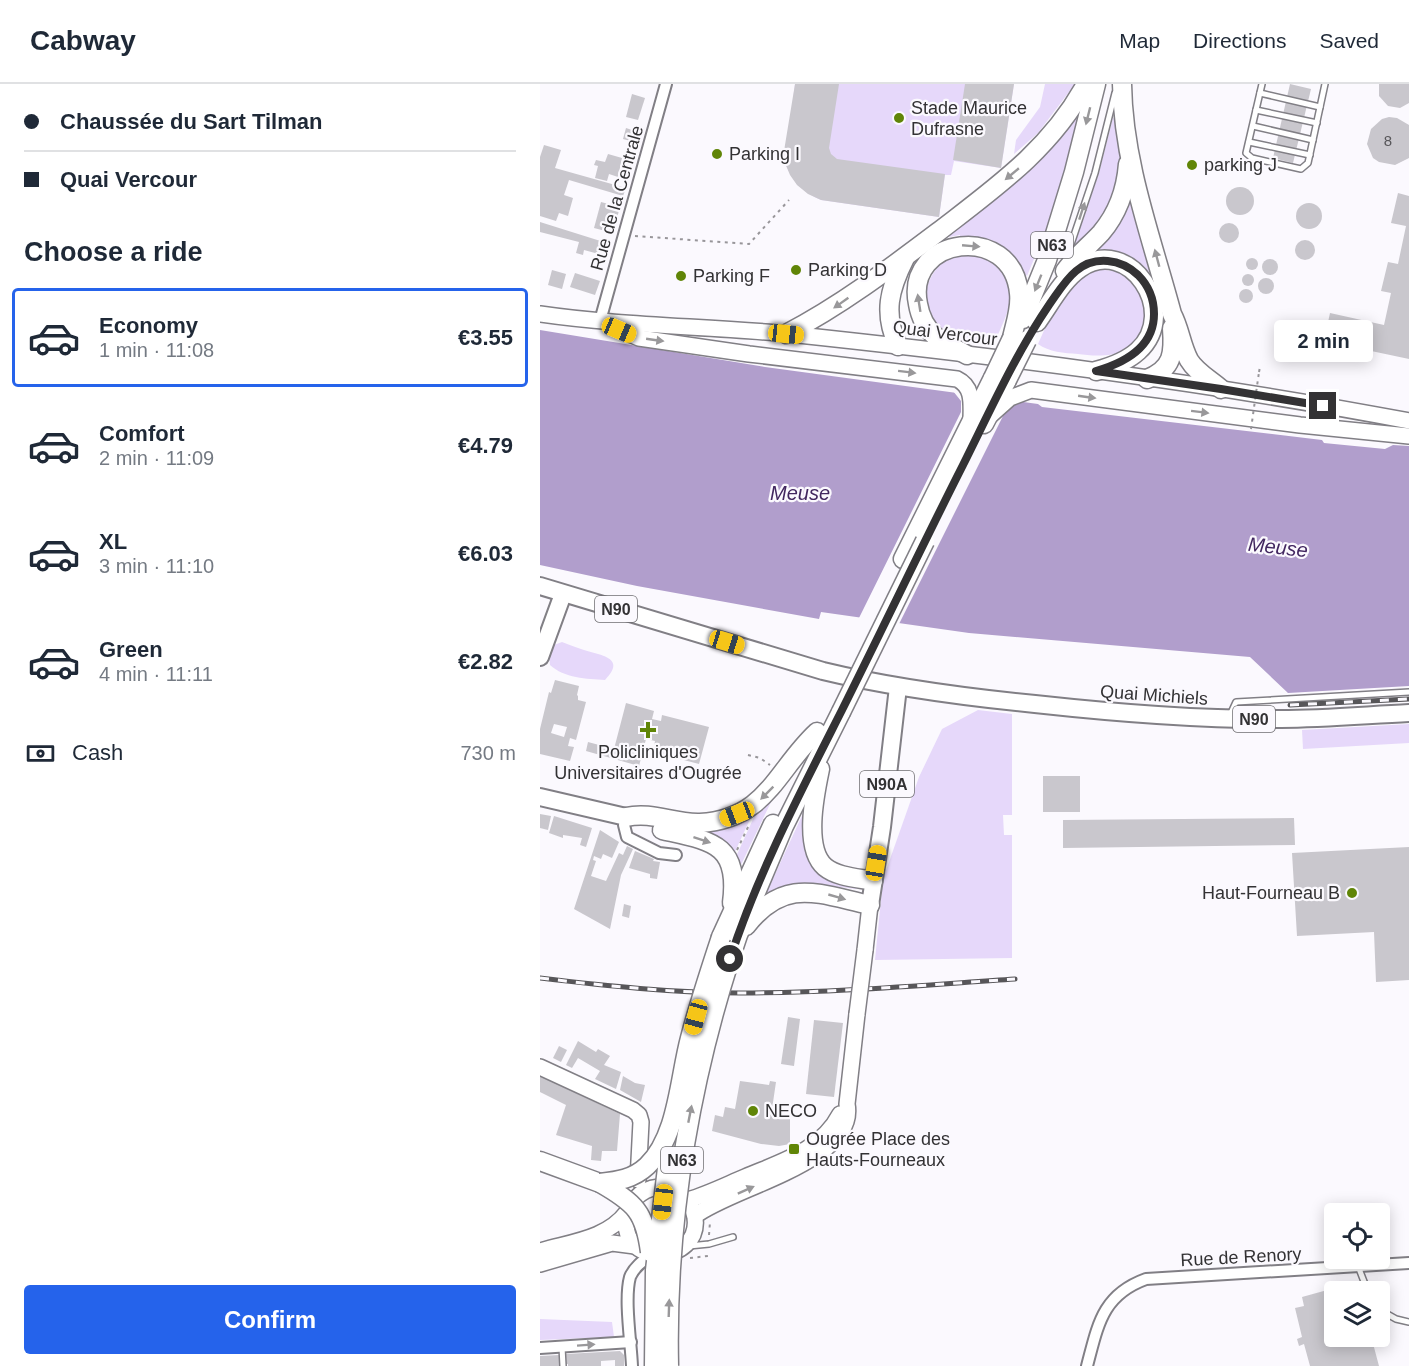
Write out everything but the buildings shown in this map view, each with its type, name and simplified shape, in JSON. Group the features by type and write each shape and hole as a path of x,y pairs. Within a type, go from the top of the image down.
{"highway":[{"path":"786,334 833,308 906,257 1028,161 1053,133 1086,84"},
{"name":"N63","path":"1020,340 1023,321 1047,260 1074,172 1096,84"},
{"name":"N63","path":"669,1366 670,1265 676,1202 686,1136 703,1052 730,959 731,914 836,710 1020,340 1037,322 1069,265 1100,234 1114,216 1124,190 1129,156 1122,110 1122,84"},
{"path":"1129,156 1172,314 1180,328 1184,348 1190,361 1221,389"},
{"path":"967,355 936,338 928,330 920,314 917,298 918,282 922,271 934,257 953,246 964,244 983,247 997,255 1011,269 1020,294 1020,340"},
{"path":"898,346 891,332 889,310 892,287 906,257"},
{"path":"1037,322 1068,279 1082,267 1098,261 1113,261 1132,270 1145,283 1152,297 1154,317 1150,332 1139,350 1131,356 1111,367 1096,371"},
{"path":"1147,379 1158,375 1165,369 1172,355 1172,314"},
{"path":"823,734 814,798 813,837 817,854 824,866 835,873 873,881"},
{"path":"626,817 642,814 673,821 699,823 712,822 737,814 766,795 802,747 823,734"},
{"name":"N63","path":"654,1366 653,1262 670,1131 690,1039 729,938 784,826 823,734"},
{"path":"626,817 639,825 705,840 721,849 729,861 734,877 731,914"},
{"path":"729,938 760,910 788,894 804,891 831,894 870,905"},
{"path":"600,1183 622,1180 636,1175 656,1155 670,1131"},
{"path":"540,1161 600,1183 623,1196 637,1209 647,1229 653,1262"}],"main road":[{"name":"Quai Vercour","path":"540,314 600,321 786,334 898,346 1221,389 1409,420"},
{"path":"600,321 639,338 749,354 957,379 963,382 970,394 978,422 1010,398 1031,390 1300,425 1409,436"},
{"name":"N90","path":"540,586 823,671 898,687"},
{"path":"540,657 563,594"},
{"name":"Quai Michiels","path":"898,687 1093,711 1228,719 1283,719 1409,713"},
{"name":"N90A","path":"870,905 882,827 898,687"},
{"path":"540,797 626,817"},
{"path":"695,1216 706,1207 784,1174 823,1151 847,1123 849,1114 847,1104 870,905"},
{"path":"540,1066 633,1110 639,1115 641,1122 638,1178 643,1191"},
{"path":"688,1200 721,1188 808,1149 828,1131 847,1104"},
{"path":"540,1251 605,1232 617,1224 637,1195 651,1188 670,1188 688,1200 695,1216 692,1236 684,1247 653,1262 629,1239 627,1212"},
{"path":"540,1263 612,1243 635,1246"}],"street":[{"name":"Rue de la Centrale","path":"600,321 666,84"},
{"path":"626,817 624,825 627,837 659,854 676,855"},
{"path":"632,1366 628,1300 631,1276 637,1266 653,1262"},
{"name":"Rue de Renory","path":"1390,1264 1409,1263"},
{"name":"Rue de Renory","path":"1087,1366 1106,1307 1122,1291 1146,1279 1324,1268"},
{"path":"540,1348 631,1342"}],"lane":[{"path":"1056,286 1095,173 1117,84"},
{"path":"1262,84 1246,153 1252,158 1301,169 1308,163 1325,84"},
{"path":"1260,93 1320,107"},
{"path":"1256,110 1317,123"},
{"path":"1253,126 1313,140"},
{"path":"1249,142 1310,155"},
{"path":"1228,719 1236,702 1409,692"},
{"path":"684,1247 709,1244 733,1237"},
{"path":"1390,1316 1409,1322"},
{"path":"562,1347 563,1366"}],"path":[{"path":"624,234 749,244 789,200"},
{"path":"1251,429 1260,367"},
{"path":"748,755 763,760"},
{"path":"734,857 752,818"}],"shaded area":[{"name":"Stade Maurice Dufrasne","path":"795,84 1014,84 1001,168 954,161 951,175 945,175 939,217 821,200 799,186 785,163"},
{"path":"1045,84 1075,84 1038,133 1014,154 1016,140 1040,107"},
{"path":"1078,115 1082,116 1075,144 1048,225 1027,276 993,243 960,237 960,235 949,237 957,230 956,227"},
{"path":"1113,118 1117,119 1122,157 1112,208 1071,255 1099,173"},
{"path":"1132,190 1151,271 1149,272 1137,264 1085,256"},
{"path":"978,253 1002,273 1008,283 1010,293 1010,303 994,343 961,337 946,331 928,313 926,303 928,284 939,266 955,255"},
{"path":"1096,270 1112,271 1127,276 1140,292 1145,314 1143,326 1133,345 1119,353 1095,356 1057,352 1038,344 1054,308 1076,279"},
{"path":"562,642 608,658 612,661 611,672 605,680 562,673 550,665 549,655 554,645"},
{"path":"978,710 1012,714 1012,815 1003,815 1004,835 1012,835 1012,958 875,960 883,879 919,777 942,729"},
{"path":"1409,724 1409,743 1303,749 1302,730"},
{"path":"769,799 771,802 739,869 734,861 754,817 752,810"},
{"path":"806,807 808,838 857,889 812,884 765,896"},
{"path":"749,812 751,817 733,856 644,819"},
{"path":"540,1319 612,1322 614,1337 540,1340"}],"water":[{"name":"Meuse","path":"540,330 765,367 1038,404 1042,407 1322,440 1324,443 1385,449 1393,445 1409,446 1409,686 1288,693 1250,657 969,633 821,612 819,619 637,586 540,565"}],"pier":[{"path":"953,391 1025,400 1012,406 1003,416 898,626 858,620 961,412 961,401"}],"railway":[{"path":"1290,705 1409,699"},
{"path":"540,978 690,992 741,993 844,990 1015,979"}],"place":[{"name":"Stade Maurice Dufrasne","path":"899,118"},
{"name":"Parking I","path":"717,154"},
{"name":"parking J","path":"1192,165"},
{"name":"Parking D","path":"796,270"},
{"name":"Parking F","path":"681,276"},
{"name":"Policliniques Universitaires d'Ougrée","path":"648,730"},
{"name":"Haut-Fourneau B","path":"1352,893"},
{"name":"NECO","path":"753,1111"},
{"name":"Ougrée Place des Hauts-Fourneaux","path":"794,1149"}],"route":[{"path":"730,959 784,826 925,541 1037,322 1074,272 1089,263 1113,261 1132,270 1145,283 1152,297 1154,317 1144,344 1125,361 1096,371 1323,406"}]}
